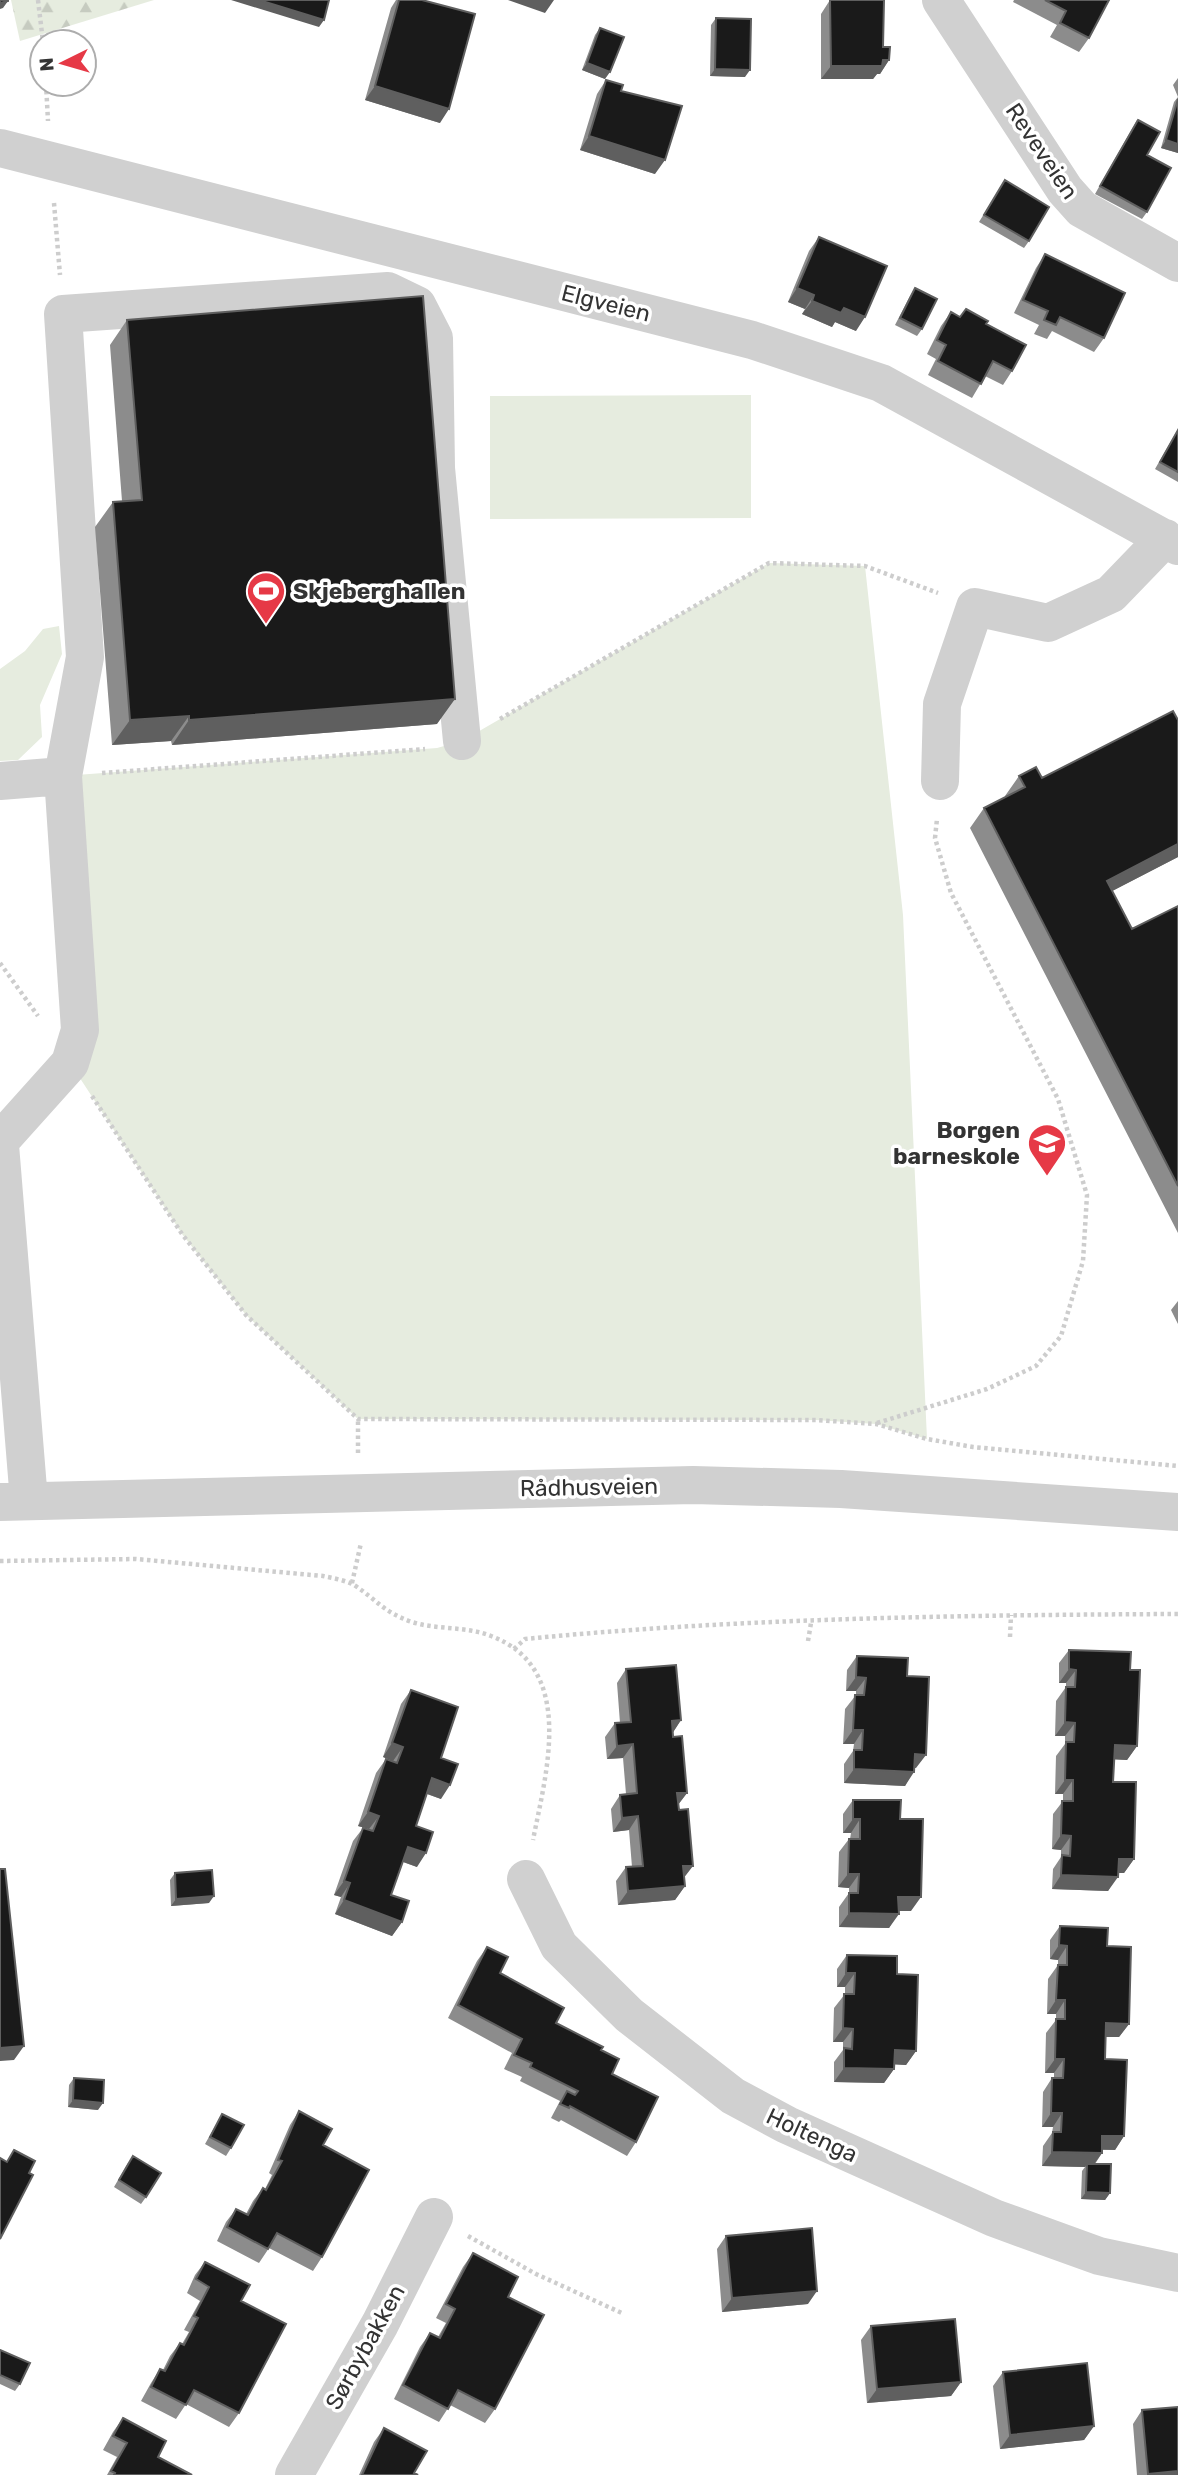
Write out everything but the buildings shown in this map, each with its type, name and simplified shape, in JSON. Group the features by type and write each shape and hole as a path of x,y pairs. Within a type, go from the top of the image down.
{"street":[{"name":"Reveveien","path":"942,0 1065,190 1082,209 1178,263"},
{"name":"Elgveien","path":"0,148 752,340 816,359 881,383 1172,542"},
{"path":"15,1501 0,1143 70,1063 80,1030 63,776 85,657 63,314 388,292 417,305 434,338 436,468 462,741"},
{"path":"940,781 942,704 975,607 1048,623 1111,594 1172,542"},
{"path":"0,781 63,776"},
{"name":"Rådhusveien","path":"15,1501 693,1485 841,1489 1178,1512"},
{"name":"Holtenga","path":"526,1879 559,1946 629,2015 733,2096 786,2125 994,2218 1100,2256 1178,2273"},
{"name":"Sørbybakken","path":"294,2475 380,2324 434,2217"}],"path":[{"path":"38,0 41,28"},
{"path":"63,776 437,748 462,741 769,563 865,566 975,607"},
{"path":"876,1424 987,1389 1036,1366 1061,1336 1083,1261 1087,1195 1058,1099 951,893 935,838 940,781"},
{"path":"0,963 70,1063 182,1234 246,1315 358,1419 816,1420 876,1424 928,1439 973,1447 1178,1466"},
{"path":"358,1419 358,1463"},
{"path":"352,1583 361,1543"},
{"path":"0,1561 136,1559 323,1576 352,1583 386,1612 415,1623 491,1636 514,1649 536,1671 547,1697 550,1740 526,1879"},
{"path":"514,1649 525,1639 555,1636 1011,1615 1178,1614"},
{"path":"1010,1637 1011,1615"},
{"path":"808,1641 811,1623"},
{"path":"434,2217 536,2274 624,2314"}],"green space":[{"path":"11,0 154,0 62,28 28,28 28,39 20,41"},
{"path":"751,395 751,518 490,519 490,396"},
{"path":"769,563 865,566 903,915 927,1439 876,1424 816,1420 358,1419 246,1315 182,1234 70,1063 63,776 437,748 462,741"},
{"path":"59,626 62,654 40,705 42,737 18,760 0,761 0,669 25,651 43,629"}],"place":[{"name":"Skjeberghallen","path":"266,625"},
{"name":"Borgen barneskole","path":"1047,1177"}]}
